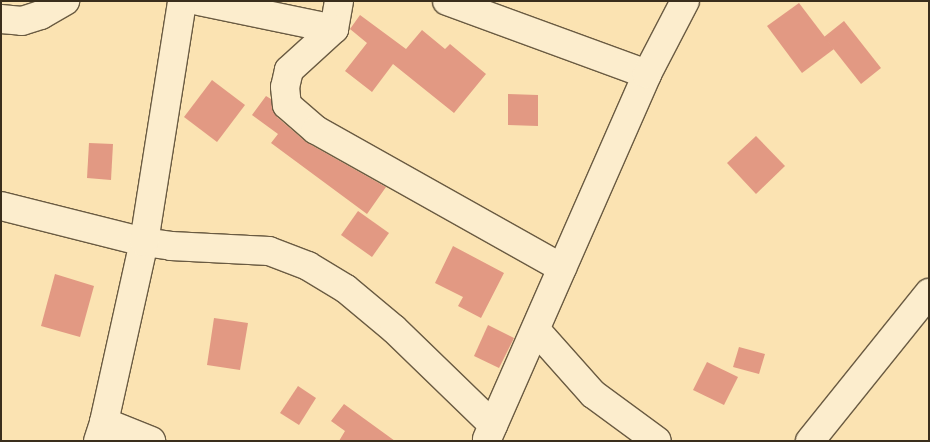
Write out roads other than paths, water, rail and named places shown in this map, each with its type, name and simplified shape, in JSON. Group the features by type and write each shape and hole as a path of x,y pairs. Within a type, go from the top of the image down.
{"street":[{"path":"1,20 22,21 41,14 65,1"},
{"path":"151,441 101,431 144,242 182,1"},
{"path":"199,1 334,30"},
{"path":"339,1 334,30 289,70 285,87 286,105 316,130 562,268"},
{"path":"447,1 647,74"},
{"path":"1,206 144,242 171,246 269,251 308,266 346,289 394,329 490,433 647,74 685,1"},
{"path":"810,441 929,292"},
{"path":"536,330 594,394 657,441"}]}
